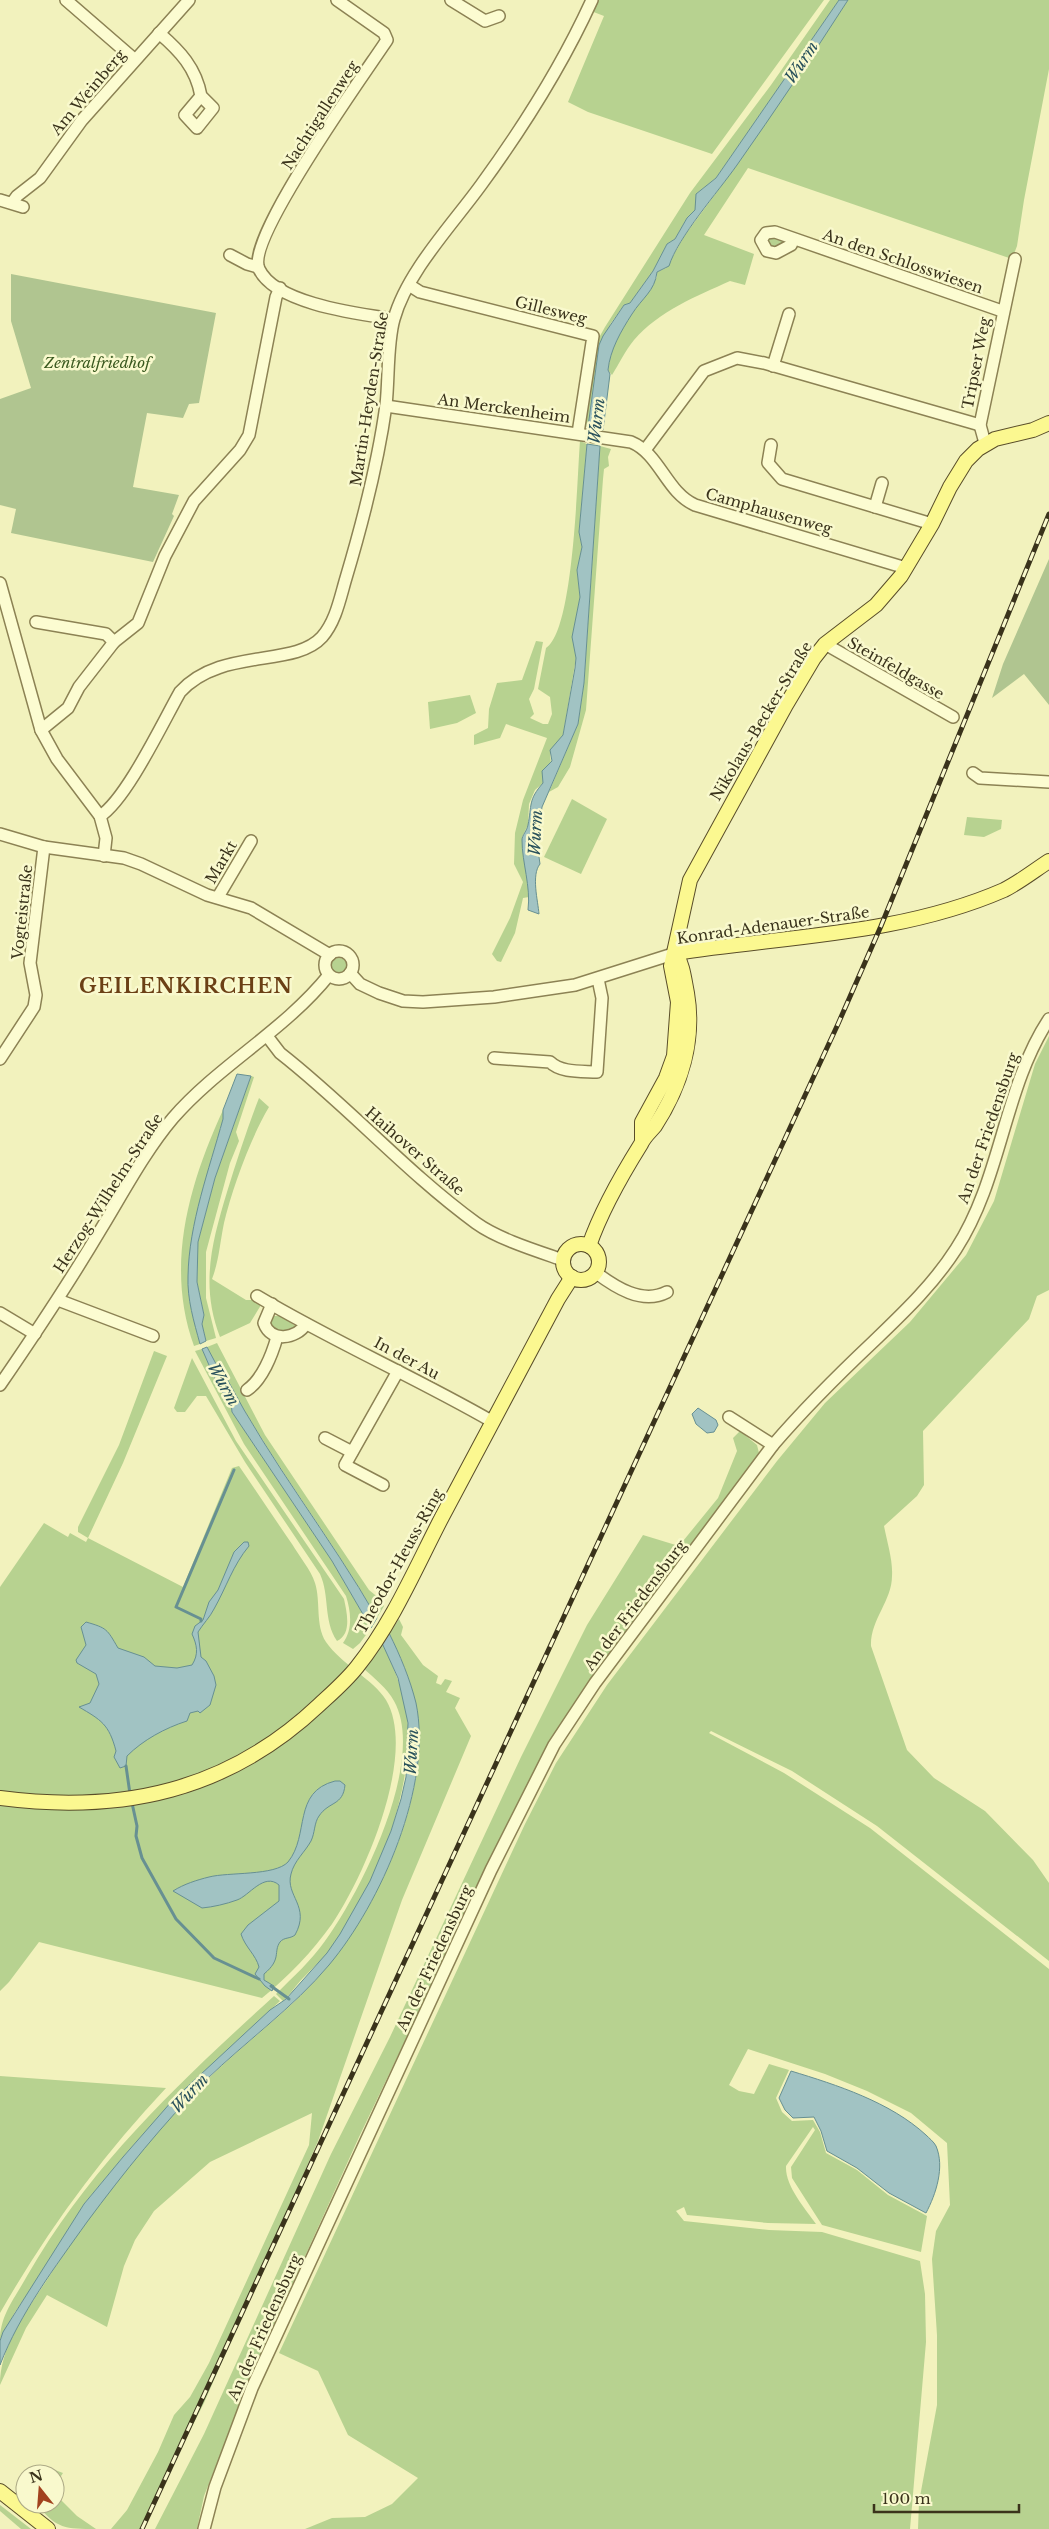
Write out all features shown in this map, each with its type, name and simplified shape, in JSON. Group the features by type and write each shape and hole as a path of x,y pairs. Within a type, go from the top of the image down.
{"main road":[{"name":"Nikolaus-Becker-Straße","path":"676,953 686,893 698,863 786,704 814,658 825,644 876,605 906,568 966,461 985,443 1049,423"},
{"name":"Konrad-Adenauer-Straße","path":"676,953 899,923 971,902 1005,889 1049,861"},
{"path":"589,1246 593,1233 642,1141 654,1127 664,1110 679,1079 686,1057 689,1031 688,1001 682,964 676,953"},
{"path":"580,1244 589,1246 596,1251 599,1260 596,1272 582,1280 572,1277 564,1268 563,1260 566,1252 572,1246 580,1244"},
{"name":"Theodor-Heuss-Ring","path":"0,1798 47,1803 103,1803 174,1789 229,1769 290,1732 343,1683 370,1648 390,1616 558,1299 572,1277"},
{"path":"0,2491 48,2529"}],"street":[{"path":"66,0 134,59"},
{"name":"Am Weinberg","path":"12,203 17,196 40,178 82,120 134,59 190,0"},
{"name":"Nachtigallenweg","path":"258,267 258,252 291,187 322,135 387,40 384,33 337,0"},
{"path":"451,0 485,21 499,16"},
{"name":"Martin-Heyden-Straße","path":"100,816 110,810 122,794 180,692 191,680 208,670 227,664 291,652 314,644 321,639 332,621 368,499 386,406 394,320 409,285 520,132 568,50 592,0"},
{"path":"159,32 189,63 198,81 201,96"},
{"path":"0,200 24,207"},
{"name":"An den Schlosswiesen","path":"794,239 1002,311"},
{"path":"230,255 246,264 258,267 270,282 308,302 333,310 394,320"},
{"name":"Tripser Weg","path":"985,443 980,425 1014,260"},
{"name":"Gillesweg","path":"409,285 420,292 437,297 593,336 580,433"},
{"path":"40,730 68,708 79,687 114,642 138,623 164,556 194,501 240,450 249,435 276,297 280,288"},
{"path":"773,366 789,314"},
{"path":"645,450 704,371 737,358 773,366 980,425"},
{"name":"An Merckenheim","path":"386,406 604,437 631,442 645,450"},
{"path":"771,445 768,463 782,479 932,524"},
{"name":"Camphausenweg","path":"645,450 675,491 695,505 906,568"},
{"path":"875,507 882,483"},
{"path":"0,583 40,730 57,759 100,816 106,838 104,856"},
{"path":"36,622 106,634 114,642"},
{"name":"Steinfeldgasse","path":"825,644 953,717"},
{"path":"973,773 980,778 1049,782"},
{"path":"0,834 44,848 124,858 141,864 207,895 250,908 330,955 341,952 348,955 352,962 350,973 340,979 329,975 325,967 330,955"},
{"name":"Markt","path":"218,898 250,841"},
{"name":"Vogteistraße","path":"0,1059 34,1007 36,1000 30,963 44,848"},
{"name":"Konrad-Adenauer-Straße","path":"350,973 364,987 394,998 412,1002 551,990 598,979 676,953"},
{"name":"Herzog-Wilhelm-Straße","path":"0,1385 58,1300 171,1120 207,1083 267,1036 318,989 329,975"},
{"path":"494,1058 550,1062 556,1067 563,1069 597,1072 602,998 598,979"},
{"name":"An der Friedensburg","path":"204,2529 215,2487 252,2388 487,1879 554,1745 595,1683 773,1445 805,1408 924,1291 956,1249 984,1195 1022,1074 1033,1047 1049,1019"},
{"name":"Haihover Straße","path":"267,1036 280,1053 389,1151 477,1224 537,1252 563,1260"},
{"path":"596,1272 610,1283 631,1293 649,1297 667,1292"},
{"name":"In der Au","path":"258,1296 306,1324 492,1422"},
{"path":"58,1300 153,1336"},
{"path":"272,1304 264,1323 266,1330 277,1337 293,1336 306,1324"},
{"path":"0,1313 35,1334"},
{"path":"247,1390 253,1386 270,1357 277,1337"},
{"path":"383,1485 345,1466 398,1371"},
{"path":"729,1417 773,1445"},
{"path":"325,1438 352,1452"}],"green space":[{"path":"596,0 824,0 712,154 588,112 568,102 604,16 591,11"},
{"path":"830,0 839,0 716,178 696,194 696,209 687,218 675,239 667,244 653,271 630,303 624,305 611,323 598,353 588,427 584,427 596,343 605,327 690,193 771,85"},
{"path":"848,0 1049,0 1049,69 1017,246 1012,259 748,168 704,235 754,254 745,285 730,281 679,305 655,321 634,340 612,375 608,370 614,345 657,277 657,272 666,268 685,235 736,166"},
{"path":"772,236 786,241 778,248 769,247 767,238"},
{"name":"Zentralfriedhof","path":"11,274 216,313 199,403 189,404 183,418 147,413 133,487 179,495 172,514 174,516 153,562 11,533 16,509 0,505 0,399 31,388 11,321"},
{"path":"580,441 587,444 579,532 582,547 577,570 580,597 574,629 576,658 563,735 550,753 551,764 545,768 543,783 535,790 529,804 528,825 522,837 529,897 523,898 515,933 501,962 497,961 492,954 510,918 523,882 514,864 515,833 523,800 547,738 506,724 500,738 474,745 474,735 488,728 489,709 497,683 522,680 536,641 543,642 534,689 529,699 534,714 530,718 543,724 548,724 552,714 550,697 538,689 546,648 555,636 563,614 568,585"},
{"path":"600,446 611,449 608,457 609,466 604,469 603,479 586,710 570,767 558,787 549,792 578,724 584,683"},
{"path":"1049,559 1049,705 1024,674 992,698 1003,664"},
{"path":"470,695 476,713 457,723 430,729 428,702"},
{"path":"572,799 607,819 581,874 544,857"},
{"path":"967,817 1002,820 1001,829 984,837 964,835"},
{"path":"336,958 342,958 347,963 345,972 336,974 331,969 331,963"},
{"path":"1049,1036 1049,1290 1037,1296 1029,1319 923,1431 924,1485 917,1496 884,1526 890,1551 892,1576 889,1594 874,1628 871,1646 907,1750 934,1778 985,1811 1033,1860 1049,1883 1049,1961 877,1826 792,1771 711,1731 709,1733 784,1773 870,1828 1049,1969 1049,2529 918,2529 919,2502 937,2405 937,2335 932,2259 936,2231 950,2205 947,2143 911,2113 867,2091 825,2074 748,2049 729,2085 739,2091 754,2094 769,2064 789,2070 776,2098 782,2112 792,2121 813,2120 820,2132 826,2153 857,2170 888,2195 927,2216 921,2252 822,2225 792,2178 791,2167 815,2130 813,2127 786,2166 792,2189 816,2224 768,2223 687,2215 684,2207 676,2211 684,2221 769,2230 822,2232 920,2261 925,2294 926,2342 910,2529 305,2529 332,2518 365,2517 392,2504 418,2478 348,2435 318,2371 279,2353 525,1824 556,1763 607,1685 777,1461 825,1403 910,1322 966,1255 994,1201 1035,1064"},
{"path":"251,1076 254,1077 236,1132 239,1141 230,1163 206,1252 206,1298 216,1338 206,1341 202,1324 204,1315 197,1282 198,1242 215,1178"},
{"path":"259,1098 269,1107 249,1148 232,1195 212,1279 246,1300 254,1300 261,1305 250,1323 220,1337 211,1299 210,1264 227,1192"},
{"path":"223,1110 223,1119 197,1215 189,1299 200,1344 194,1346 186,1316 181,1256 191,1196 200,1167"},
{"path":"274,1316 281,1316 297,1327 286,1331 273,1330 270,1322"},
{"path":"217,1343 265,1435 369,1590 380,1599 384,1606 377,1618 244,1410 227,1380 223,1378 207,1347"},
{"path":"202,1349 223,1395 231,1403 232,1412 332,1561 371,1628 353,1649 343,1643 350,1626 346,1596 244,1444 195,1351"},
{"path":"154,1351 167,1356 123,1463 88,1538 78,1532 78,1527 119,1445"},
{"path":"192,1358 236,1441 344,1599 347,1628 342,1638 337,1641 330,1625 325,1591 320,1574 245,1462 206,1396 197,1396 185,1412 177,1412 174,1408"},
{"path":"740,1431 757,1445 759,1453 591,1679 535,1769 359,2137 254,2369 204,2496 197,2529 155,2529 204,2434 331,2154 390,2037 521,1757 587,1625 643,1535 679,1546 718,1498 737,1451 733,1438"},
{"path":"239,1466 311,1573 317,1590 320,1628 326,1642 340,1658 374,1686 386,1700 394,1723 396,1751 383,1815 372,1847 345,1903 332,1924 300,1963 262,1998 39,1942 0,1991 0,1587 44,1523 68,1537 70,1533 86,1542 88,1538 183,1587 232,1468"},
{"path":"399,1619 403,1627 401,1635 423,1665 438,1676 436,1683 441,1685 445,1679 452,1681 446,1692 460,1698 455,1708 471,1736 402,1900 318,2141 204,2403 140,2529 111,2529 127,2510 158,2452 174,2415 190,2397 209,2363 309,2145 312,2113 210,2162 154,2211 135,2240 124,2266 107,2327 47,2295 26,2328 0,2385 5,2355 18,2326 35,2299 87,2221 124,2171 208,2079 316,1980 349,1938 367,1908 384,1876 398,1842 417,1772 419,1738 416,1705 405,1668 389,1633"},
{"path":"382,1643 402,1694 408,1726 408,1753 396,1814 386,1846 373,1877 344,1932 327,1954 283,2001 276,1994 302,1969 320,1948 356,1891 385,1825 396,1790 402,1756 402,1726 391,1696 363,1668"},
{"path":"274,1996 280,2001 173,2101 84,2204 54,2256 15,2312 0,2340 5,2315 13,2299 80,2196 109,2160 172,2093"},
{"path":"0,2076 166,2088 119,2141 76,2196 37,2253 0,2313"},
{"path":"65,2504 77,2516 96,2529 69,2528 56,2523 46,2514 65,2514"},
{"path":"0,2505 31,2529 21,2529 0,2511"}],"water":[{"name":"Wurm","path":"839,0 848,0 751,145 689,228 669,266 657,272 651,289 624,327 609,363 608,370 610,374 603,430 588,427 599,345 603,336 624,305 630,303 653,271 667,244 675,239 687,218 695,210 696,194 716,178"},
{"name":"Wurm","path":"587,444 600,446 584,683 578,724 542,807 537,843 540,864 535,881 539,914 528,910 529,901 522,840 527,827 531,803 543,783 542,771 552,761 550,750 563,735 575,668 576,658 572,637 580,597 577,570 582,547 579,532"},
{"path":"237,1074 251,1076 215,1178 198,1242 197,1282 204,1315 202,1324 206,1341 200,1344 191,1310 188,1276 189,1256 196,1216 223,1119 223,1110"},
{"name":"Wurm","path":"207,1347 262,1440 377,1618 371,1628 332,1561 232,1412 231,1403 219,1388 202,1349"},
{"path":"698,1408 716,1420 718,1425 714,1432 707,1433 696,1424 692,1414"},
{"path":"244,1542 248,1542 249,1546 234,1569 212,1612 198,1632 201,1657 206,1661 214,1676 216,1685 210,1705 200,1713 198,1711 190,1713 187,1721 147,1740 127,1756 126,1766 120,1768 114,1757 116,1751 107,1729 99,1720 79,1707 90,1703 99,1684 96,1674 77,1663 76,1660 86,1645 81,1627 86,1622 106,1630 118,1648 144,1657 155,1666 177,1668 192,1665 196,1653 192,1634 195,1626 203,1620 209,1602 218,1590 234,1552"},
{"name":"Wurm","path":"389,1633 411,1685 416,1703 419,1735 417,1770 410,1806 398,1842 384,1876 367,1909 348,1939 315,1981 206,2080 159,2131 130,2167 87,2222 39,2291 18,2327 0,2365 0,2341 3,2332 84,2204 172,2101 270,2010 286,1999 327,1953 370,1881 391,1831 406,1777 408,1723 398,1678 382,1643"},
{"path":"335,1781 340,1781 345,1785 342,1797 319,1816 311,1841 292,1869 290,1882 299,1909 299,1925 295,1935 280,1942 273,1964 264,1974 264,1980 274,1986 272,1991 255,1974 259,1967 258,1963 241,1934 248,1925 279,1901 279,1885 268,1881 257,1886 242,1898 202,1908 173,1891 209,1877 273,1870 288,1862 299,1840 307,1804 313,1794"},
{"path":"791,2071 826,2082 880,2104 912,2123 933,2142 939,2154 940,2163 936,2189 926,2213 889,2193 857,2168 827,2151 821,2131 814,2117 793,2118 785,2110 779,2098"}],"waterway":[{"path":"201,1621 201,1619 176,1607 234,1470"},
{"path":"126,1766 130,1794"},
{"path":"132,1803 137,1826 136,1836 142,1858 176,1919 214,1958 259,1979"},
{"path":"271,1986 289,1999"}],"railway":[{"path":"142,2529 838,1024 881,926 1049,514"}],"district":[{"name":"GEILENKIRCHEN","path":"186,986"}]}
